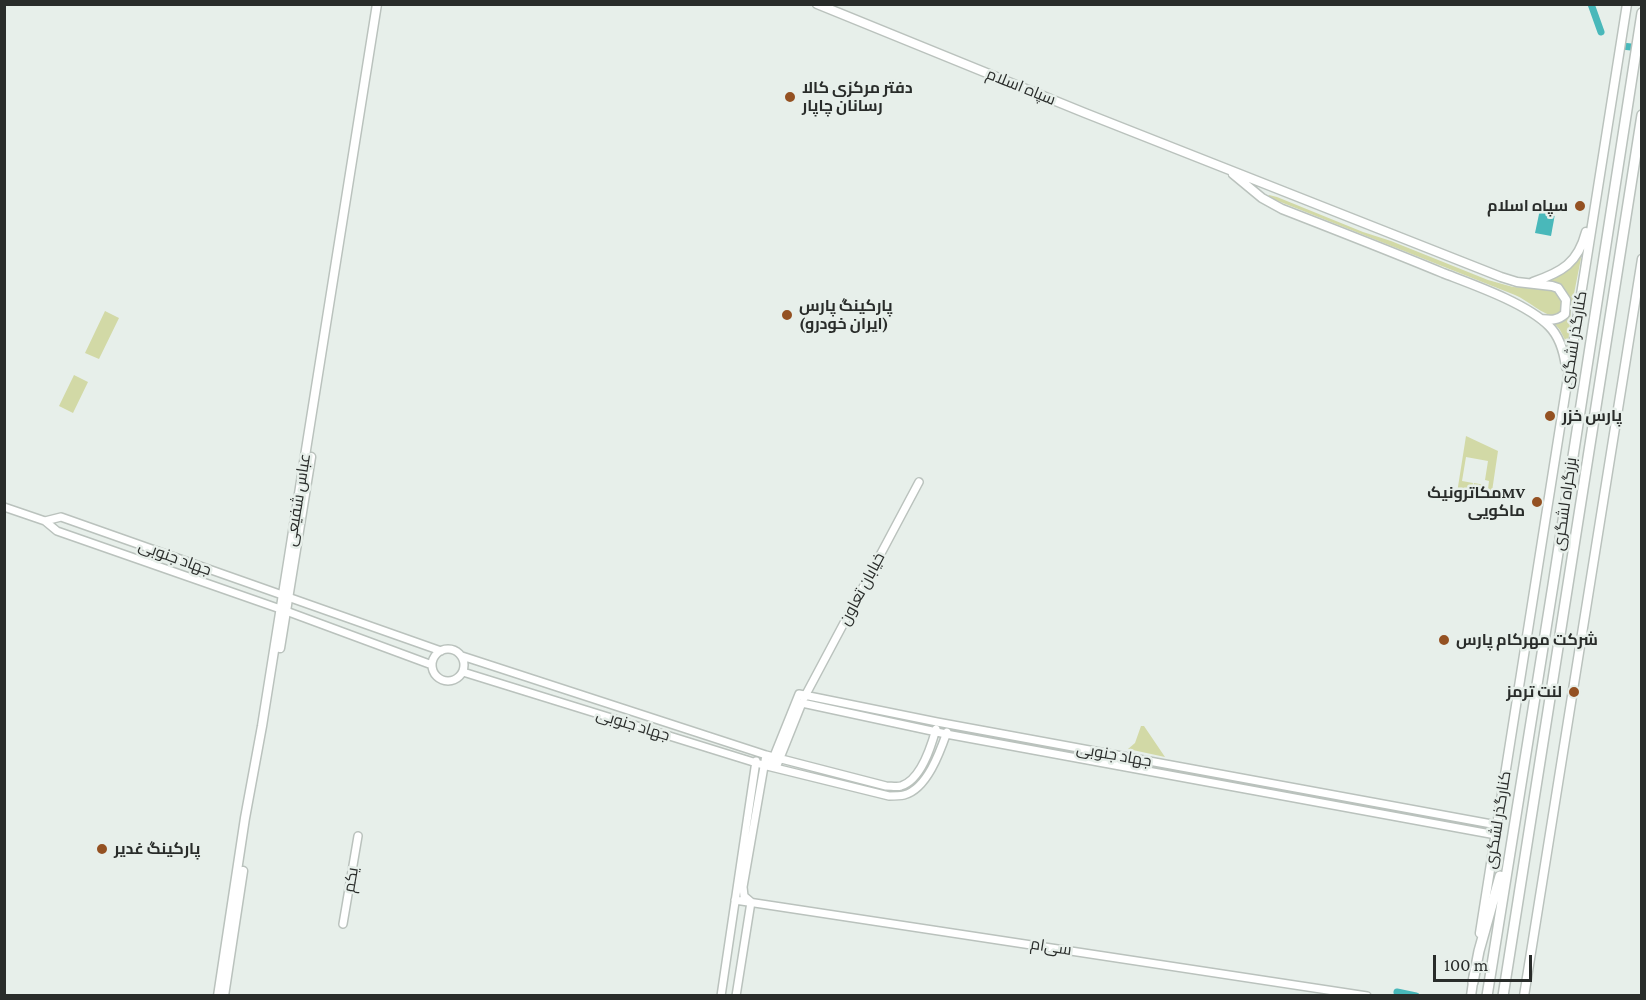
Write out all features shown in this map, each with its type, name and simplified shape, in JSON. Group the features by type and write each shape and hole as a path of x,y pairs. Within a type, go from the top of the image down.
{"highway":[{"name":"بزرگراه لشگری","path":"1487,996 1555,575 1641,13"},
{"name":"بزرگراه لشگری","path":"1503,996 1641,115"},
{"path":"1473,982 1479,951 1512,837"}],"main road":[{"name":"عباس شفیعی","path":"224,996 379,4"},
{"name":"سپاه اسلام","path":"817,4 1085,113 1226,168 1501,277 1517,282 1558,288 1566,300 1565,314 1559,319 1541,319 1522,307 1468,283 1282,209 1262,198 1226,168"},
{"name":"کنارگذر لشگری","path":"1471,996 1627,4"},
{"path":"1528,283 1557,273 1566,267 1580,251 1597,191"},
{"path":"1524,996 1641,259"},
{"path":"1541,319 1558,338 1566,361 1568,377"},
{"name":"عباس شفیعی","path":"218,996 245,818 283,610"}],"street":[{"name":"خیابان تعاون","path":"803,699 919,482"},
{"name":"جهاد جنوبی","path":"4,507 45,521 57,531 432,665"},
{"name":"جهاد جنوبی","path":"45,521 62,517 441,651"},
{"path":"449,649 462,656 463,672 454,681 441,680 435,674 433,659 441,651 449,649"},
{"name":"جهاد جنوبی","path":"462,656 769,756 886,786 901,786 911,781 920,771 935,732"},
{"name":"جهاد جنوبی","path":"463,672 766,765 890,796 904,795 916,789 926,778 946,734"},
{"path":"721,996 735,900 766,765 799,694 803,699"},
{"name":"جهاد جنوبی","path":"803,699 1497,825"},
{"name":"جهاد جنوبی","path":"803,699 935,732 1496,835"},
{"path":"935,732 937,722"},
{"path":"946,734 948,724"},
{"path":"736,996 751,902 744,896 743,887 769,756"},
{"name":"یکم","path":"343,924 358,836"},
{"name":"سی‌ام","path":"735,900 1367,996"}],"green space":[{"path":"1269,195 1488,280 1513,287 1553,289 1563,300 1562,312 1557,317 1551,316 1515,295 1268,197"},
{"path":"1582,253 1571,309 1568,346 1554,323 1558,323 1568,297 1558,284 1543,280 1565,271"},
{"path":"105,311 119,318 99,359 85,353"},
{"path":"74,375 88,382 73,413 59,406"},
{"path":"1466,436 1498,451 1491,498 1472,495 1474,483 1485,485 1485,489 1488,489 1489,481 1485,480 1488,461 1466,457 1462,481 1473,483 1471,495 1457,493"},
{"path":"1141,726 1144,726 1165,757 1128,749 1135,743"}],"water":[{"path":"1542,200 1557,203 1551,236 1535,233"}],"waterway":[{"path":"1591,4 1601,32"},
{"path":"1622,46 1631,47"},
{"path":"1397,992 1416,996"}],"place":[{"name":"دفتر مرکزی کالا رسانان چاپار","path":"790,97"},
{"name":"سپاه اسلام","path":"1580,206"},
{"name":"پارکینگ پارس (ایران خودرو)","path":"787,315"},
{"name":"پارس خزر","path":"1550,416"},
{"name":"مکاترونیکMV ماکویی","path":"1537,502"},
{"name":"شرکت مهرکام پارس","path":"1444,640"},
{"name":"لنت ترمز","path":"1574,692"},
{"name":"پارکینگ غدیر","path":"102,849"}]}
